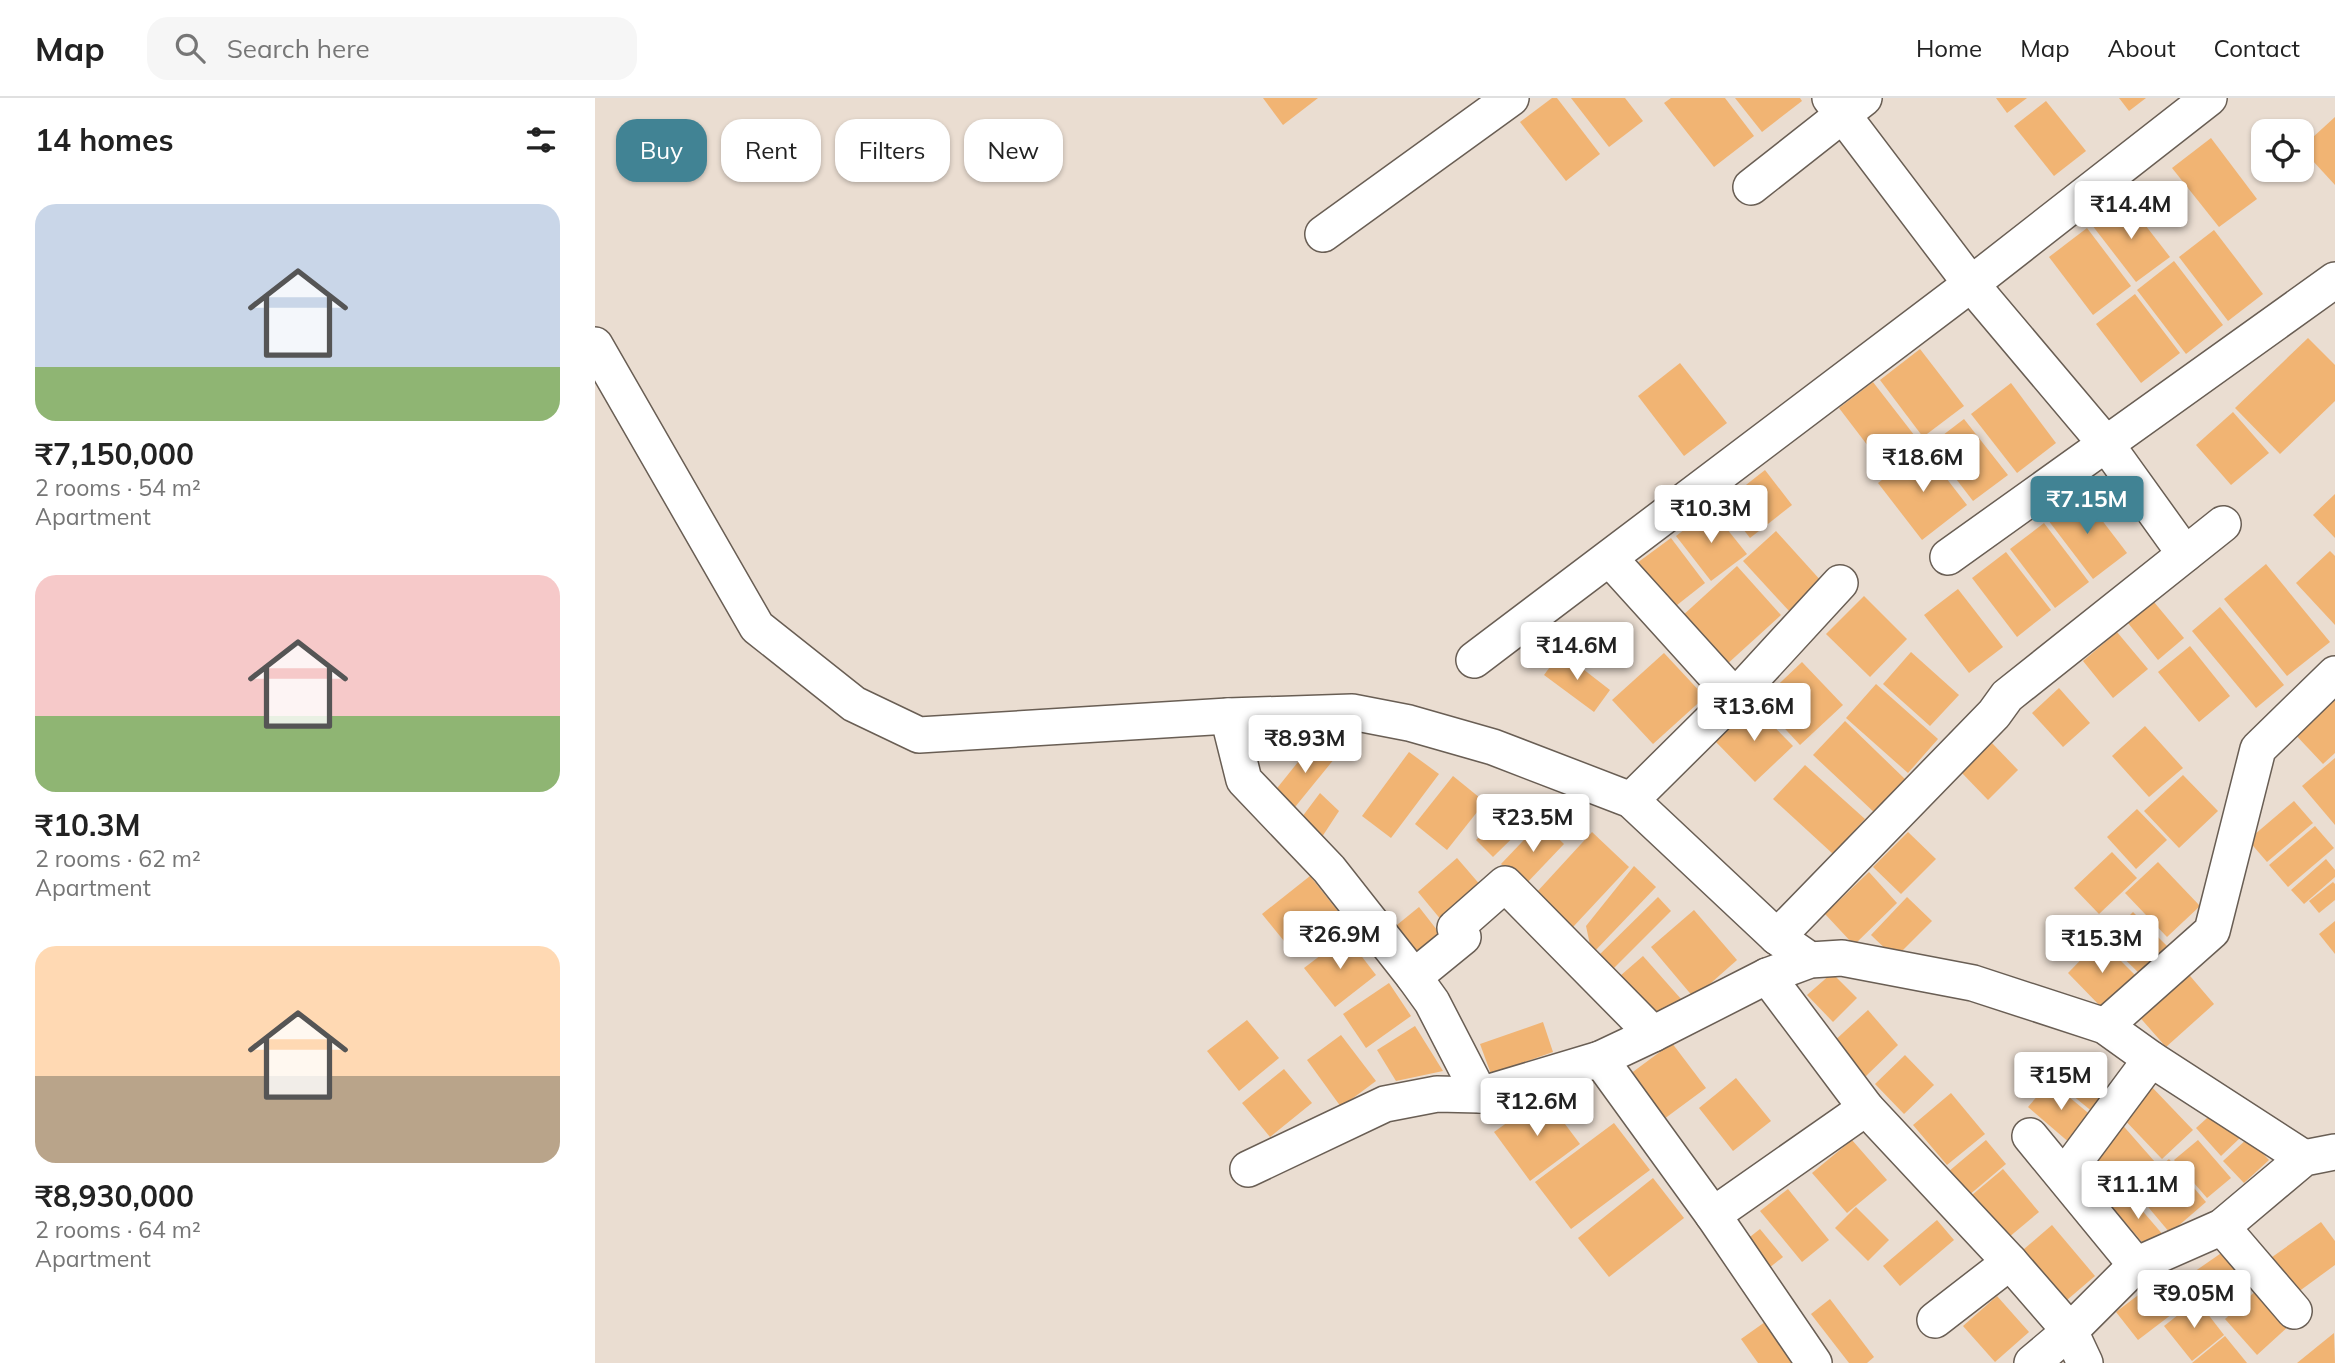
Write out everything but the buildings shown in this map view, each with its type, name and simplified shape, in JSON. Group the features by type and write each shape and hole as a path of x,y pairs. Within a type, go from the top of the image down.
{"street":[{"path":"1323,234 1511,98"},
{"path":"1474,660 1971,284 2209,98"},
{"path":"1751,187 1845,104 1971,284 2106,444 2185,554"},
{"path":"1948,557 2335,280"},
{"path":"595,345 757,627 854,704 919,734 1228,716 1352,712 1409,723 1493,747 1631,800 1777,937 1810,960"},
{"path":"1777,937 1994,714 2007,696 2223,524"},
{"path":"1610,559 1735,697"},
{"path":"1631,800 1735,697 1840,583"},
{"path":"2105,1026 2212,931 2258,749 2335,674"},
{"path":"1228,716 1244,780 1329,869 1414,977 1432,1002 1480,1095"},
{"path":"1414,977 1463,937 1455,928 1505,884 1653,1034"},
{"path":"1248,1169 1385,1104 1437,1094 1480,1095 1600,1059 1767,976 1810,960 1842,958 1972,984 2105,1026 2151,1059 2319,1155 2222,1227 2136,1265 2070,1331 2032,1363"},
{"path":"1767,976 1866,1108 2010,1262 2070,1331 2085,1363"},
{"path":"1600,1059 1713,1215 1814,1363"},
{"path":"2064,1176 2151,1059"},
{"path":"1713,1215 1866,1108"},
{"path":"2030,1136 2136,1265"},
{"path":"2222,1227 2294,1311"},
{"path":"1935,1320 2010,1262"}]}
